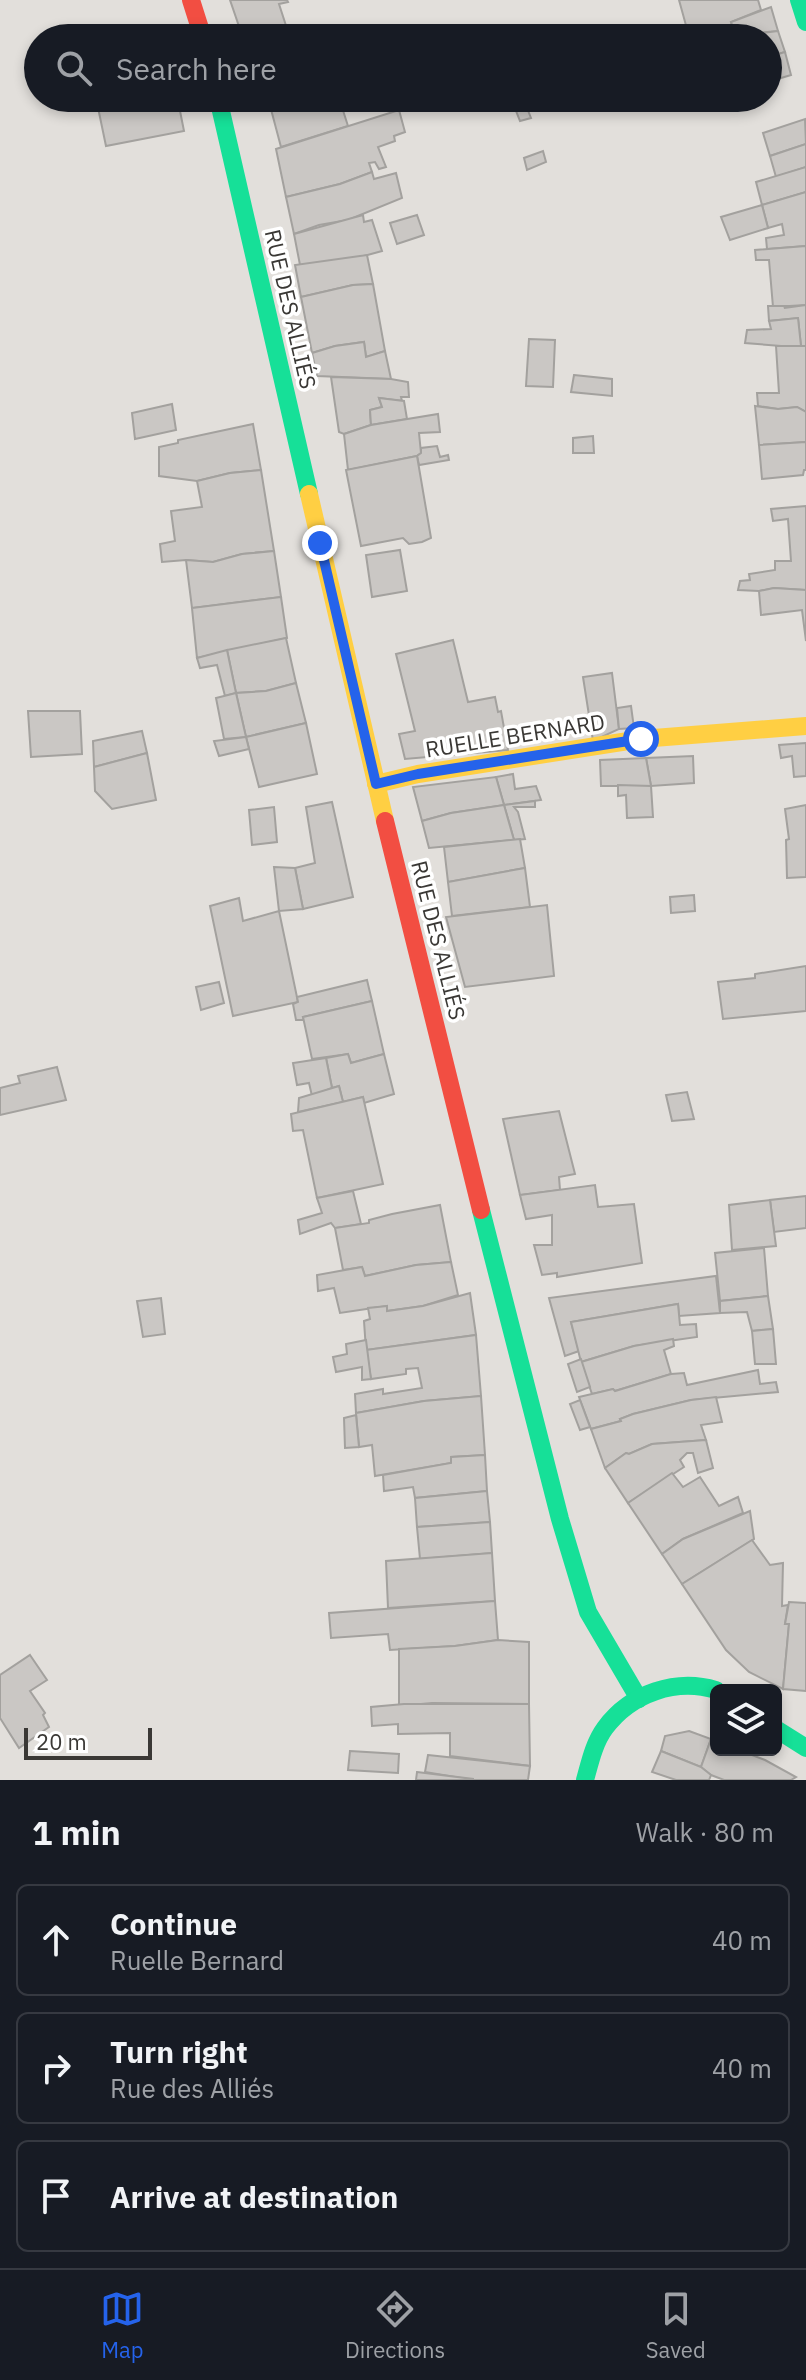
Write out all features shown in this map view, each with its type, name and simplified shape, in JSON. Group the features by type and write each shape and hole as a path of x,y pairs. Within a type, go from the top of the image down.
{"street":[{"path":"191,0 199,24"},
{"path":"799,0 806,22"},
{"name":"RUE DES ALLIÉS","path":"221,112 376,784 569,1555 594,1624 639,1699"},
{"name":"RUELLE BERNARD","path":"376,784 418,774 641,739 806,726"},
{"path":"585,1780 604,1729 620,1711 654,1692 679,1685 710,1688"},
{"path":"782,1733 806,1748"}],"building":[{"path":"230,0 288,2 279,4 285,24 238,24"},
{"path":"679,0 758,0 761,10 732,24 686,24"},
{"path":"771,7 776,24 732,24"},
{"path":"785,52 791,75 782,78 782,53"},
{"path":"99,112 180,112 184,131 106,146"},
{"path":"272,112 344,112 348,126 281,147"},
{"path":"393,112 400,112 405,132 394,136 395,141 378,147 386,167 379,169 375,162 369,163 372,172 340,184 286,197 276,149"},
{"path":"516,112 529,112 531,118 520,121"},
{"path":"805,119 806,144 770,156 763,133"},
{"path":"806,144 806,167 776,177 770,156"},
{"path":"543,151 546,162 527,170 524,158"},
{"path":"806,167 806,192 762,205 756,182"},
{"path":"372,172 374,179 396,173 402,198 348,220 319,225 294,234 286,197 340,184"},
{"path":"806,192 806,246 767,249 766,238 784,235 782,224 768,228 762,205"},
{"path":"762,205 768,228 730,240 721,217"},
{"path":"363,215 364,222 372,220 382,251 353,259 300,265 294,234"},
{"path":"417,215 424,235 397,244 390,223"},
{"path":"806,246 806,305 773,307 769,260 756,260 755,250"},
{"path":"367,255 373,284 353,285 301,297 295,265"},
{"path":"373,284 385,351 366,357 364,342 312,353 301,297 353,285"},
{"path":"806,305 806,346 801,346 798,318 769,321 768,306 787,306 784,308"},
{"path":"798,318 801,346 745,343 747,330 771,329 769,321"},
{"path":"529,339 555,340 553,387 526,386"},
{"path":"364,342 366,357 385,351 391,379 317,376 312,353"},
{"path":"776,346 806,346 806,412 797,407 778,409 758,406 757,393 779,393"},
{"path":"574,375 612,379 612,396 571,392"},
{"path":"331,377 408,382 409,397 401,397 402,401 379,398 382,407 370,410 371,425 344,434 339,432"},
{"path":"379,398 404,401 407,419 371,425 370,410 382,407"},
{"path":"172,404 176,430 135,439 132,413"},
{"path":"755,406 778,409 797,407 806,412 806,442 759,445"},
{"path":"438,414 440,432 419,433 421,453 417,456 348,470 344,434 371,425"},
{"path":"253,424 261,470 197,481 159,476 159,447"},
{"path":"593,436 594,453 573,453 573,438"},
{"path":"806,442 806,470 803,475 762,479 759,445"},
{"path":"437,446 440,457 448,455 449,460 419,465 417,456 421,448"},
{"path":"417,456 431,538 409,544 403,538 361,546 346,470"},
{"path":"261,470 274,551 242,554 213,562 162,562 160,544 175,541 171,511 202,507 197,481"},
{"path":"806,506 806,590 738,590 740,581 750,580 749,574 775,570 775,561 791,561 788,519 773,521 771,509"},
{"path":"400,550 407,591 372,597 366,555"},
{"path":"274,551 281,597 192,608 186,560 213,562 242,554"},
{"path":"774,588 806,590 806,641 802,610 761,615 759,591"},
{"path":"281,597 287,638 197,658 192,608"},
{"path":"286,638 296,683 266,691 236,693 227,650"},
{"path":"453,640 468,702 495,697 498,712 501,711 508,750 405,759 399,734 415,731 396,654"},
{"path":"227,650 236,693 225,696 217,665 200,668 197,658"},
{"path":"612,673 619,729 593,741 583,677"},
{"path":"296,683 306,723 246,737 236,693 266,691"},
{"path":"236,693 246,737 224,739 216,698"},
{"path":"631,706 634,728 619,729 617,708"},
{"path":"28,711 80,711 82,754 31,757"},
{"path":"306,723 317,774 259,787 246,737"},
{"path":"142,731 147,753 94,767 93,741"},
{"path":"246,737 249,749 219,756 214,741"},
{"path":"806,743 806,776 794,777 792,756 781,758 779,745"},
{"path":"147,753 156,800 112,809 95,791 94,767"},
{"path":"693,756 694,783 651,786 646,758"},
{"path":"646,758 651,786 601,786 600,760"},
{"path":"513,774 515,789 536,786 541,800 504,805 496,777"},
{"path":"496,777 504,805 422,821 413,787"},
{"path":"618,785 651,786 653,817 627,818 626,795 618,796"},
{"path":"535,801 535,807 514,807 525,839 514,840 504,805"},
{"path":"332,802 353,897 303,909 295,868 315,863 306,807"},
{"path":"504,805 514,840 429,848 422,821"},
{"path":"806,805 806,877 787,878 786,840 789,839 785,809"},
{"path":"274,807 277,842 252,845 249,810"},
{"path":"520,839 525,868 448,882 444,847"},
{"path":"274,867 295,868 303,909 279,911"},
{"path":"525,868 530,907 452,916 448,882"},
{"path":"694,895 695,911 671,913 670,897"},
{"path":"239,898 243,921 279,911 298,1002 233,1016 210,906"},
{"path":"547,905 554,976 465,987 446,917"},
{"path":"806,966 806,1011 723,1019 718,982 755,978 755,974"},
{"path":"367,980 372,1001 296,1020 293,1004 298,1002 297,997"},
{"path":"219,982 224,1003 201,1010 196,987"},
{"path":"372,1001 384,1054 351,1063 348,1054 312,1059 303,1017"},
{"path":"348,1054 351,1063 384,1054 394,1094 364,1103 363,1097 343,1102 339,1086 332,1088 326,1058"},
{"path":"326,1058 332,1088 312,1096 309,1083 297,1085 293,1063"},
{"path":"57,1067 66,1100 0,1115 0,1088 20,1083 18,1076"},
{"path":"339,1086 343,1102 298,1112 299,1098"},
{"path":"687,1092 694,1119 672,1121 666,1095"},
{"path":"363,1097 383,1184 317,1198 303,1130 293,1131 291,1114"},
{"path":"559,1111 575,1174 559,1177 560,1190 520,1195 503,1119"},
{"path":"595,1185 598,1207 634,1204 642,1263 557,1277 557,1273 542,1275 534,1245 552,1245 552,1215 526,1219 520,1195"},
{"path":"353,1191 361,1224 335,1228 331,1223 300,1234 298,1220 322,1213 317,1198"},
{"path":"806,1196 806,1228 774,1232 770,1200"},
{"path":"770,1200 776,1246 732,1250 729,1205"},
{"path":"440,1205 451,1262 416,1265 365,1276 362,1267 343,1270 335,1228"},
{"path":"764,1248 768,1296 720,1301 715,1253"},
{"path":"451,1262 458,1295 423,1306 387,1311 387,1306 340,1313 334,1288 318,1291 317,1275 362,1267 365,1276 416,1265"},
{"path":"716,1276 720,1313 679,1316 678,1304 571,1322 579,1351 565,1356 549,1298"},
{"path":"470,1293 476,1335 366,1350 364,1321 370,1319 368,1308 387,1306 387,1311 423,1306"},
{"path":"768,1296 773,1329 752,1331 747,1312 720,1313 720,1301"},
{"path":"161,1298 165,1334 143,1337 137,1301"},
{"path":"678,1304 680,1325 696,1324 697,1337 634,1346 581,1362 571,1322"},
{"path":"773,1329 776,1364 755,1364 752,1331"},
{"path":"476,1335 481,1396 424,1401 356,1413 355,1394 383,1389 383,1394 422,1388 418,1368 406,1369 406,1374 371,1379 366,1350"},
{"path":"673,1339 674,1346 664,1350 671,1374 615,1391 592,1394 581,1362 634,1346"},
{"path":"366,1340 371,1379 362,1380 362,1367 336,1372 333,1357 347,1354 346,1344"},
{"path":"581,1359 590,1387 577,1392 568,1364"},
{"path":"758,1370 760,1384 776,1382 778,1392 691,1400 633,1414 621,1421 591,1429 579,1397 615,1391 671,1374 684,1373 687,1385"},
{"path":"481,1396 485,1455 451,1457 451,1463 375,1476 372,1445 359,1447 356,1413 424,1401"},
{"path":"716,1397 722,1422 701,1425 706,1440 652,1444 626,1453 605,1468 591,1429 621,1421 633,1414"},
{"path":"580,1400 590,1427 580,1430 570,1404"},
{"path":"356,1415 359,1447 345,1448 344,1418"},
{"path":"706,1440 713,1468 698,1473 693,1453 687,1453 680,1460 684,1467 628,1503 605,1468 626,1453 652,1444"},
{"path":"485,1455 487,1491 415,1498 413,1487 384,1491 383,1475 451,1463 451,1457"},
{"path":"672,1473 683,1487 700,1477 719,1506 738,1497 743,1513 683,1539 662,1554 628,1503"},
{"path":"487,1491 490,1522 417,1527 415,1498"},
{"path":"750,1511 754,1539 682,1584 662,1554 683,1539"},
{"path":"490,1522 492,1553 420,1559 417,1527"},
{"path":"752,1540 770,1565 783,1563 782,1606 788,1605 785,1624 789,1624 783,1689 782,1684 773,1684 749,1672 726,1650 682,1584"},
{"path":"492,1553 495,1601 388,1608 386,1561"},
{"path":"495,1601 498,1640 390,1650 388,1634 331,1638 329,1613"},
{"path":"789,1602 806,1603 806,1691 783,1689 789,1624 785,1624"},
{"path":"498,1640 529,1642 529,1704 432,1703 399,1706 399,1649"},
{"path":"30,1655 47,1680 30,1691 45,1713 43,1715 49,1727 19,1748 0,1718 0,1675"},
{"path":"529,1704 530,1766 450,1756 450,1733 398,1734 398,1724 372,1726 371,1707"},
{"path":"689,1731 710,1739 701,1767 661,1751 665,1736"},
{"path":"710,1742 710,1756 755,1756 796,1777 791,1780 724,1780 701,1767"},
{"path":"350,1751 399,1754 398,1773 348,1770"},
{"path":"661,1751 701,1767 711,1775 709,1780 676,1780 652,1772"},
{"path":"428,1755 530,1766 528,1780 473,1780 425,1772"},
{"path":"417,1772 473,1779 473,1780 416,1780"}],"traffic: fast":[{"path":"799,0 806,22"},
{"path":"221,112 309,494"},
{"path":"481,1210 560,1519 588,1612 639,1699"},
{"path":"585,1780 601,1734 628,1706 655,1691 685,1686 710,1689"},
{"path":"782,1733 806,1748"}],"traffic: slow":[{"path":"309,494 385,821"},
{"path":"376,784 418,774 641,739 806,726"}],"traffic: jam":[{"path":"191,0 199,24"},
{"path":"385,821 481,1210"}],"route":[{"path":"320,543 376,784 418,774 641,739"}]}
